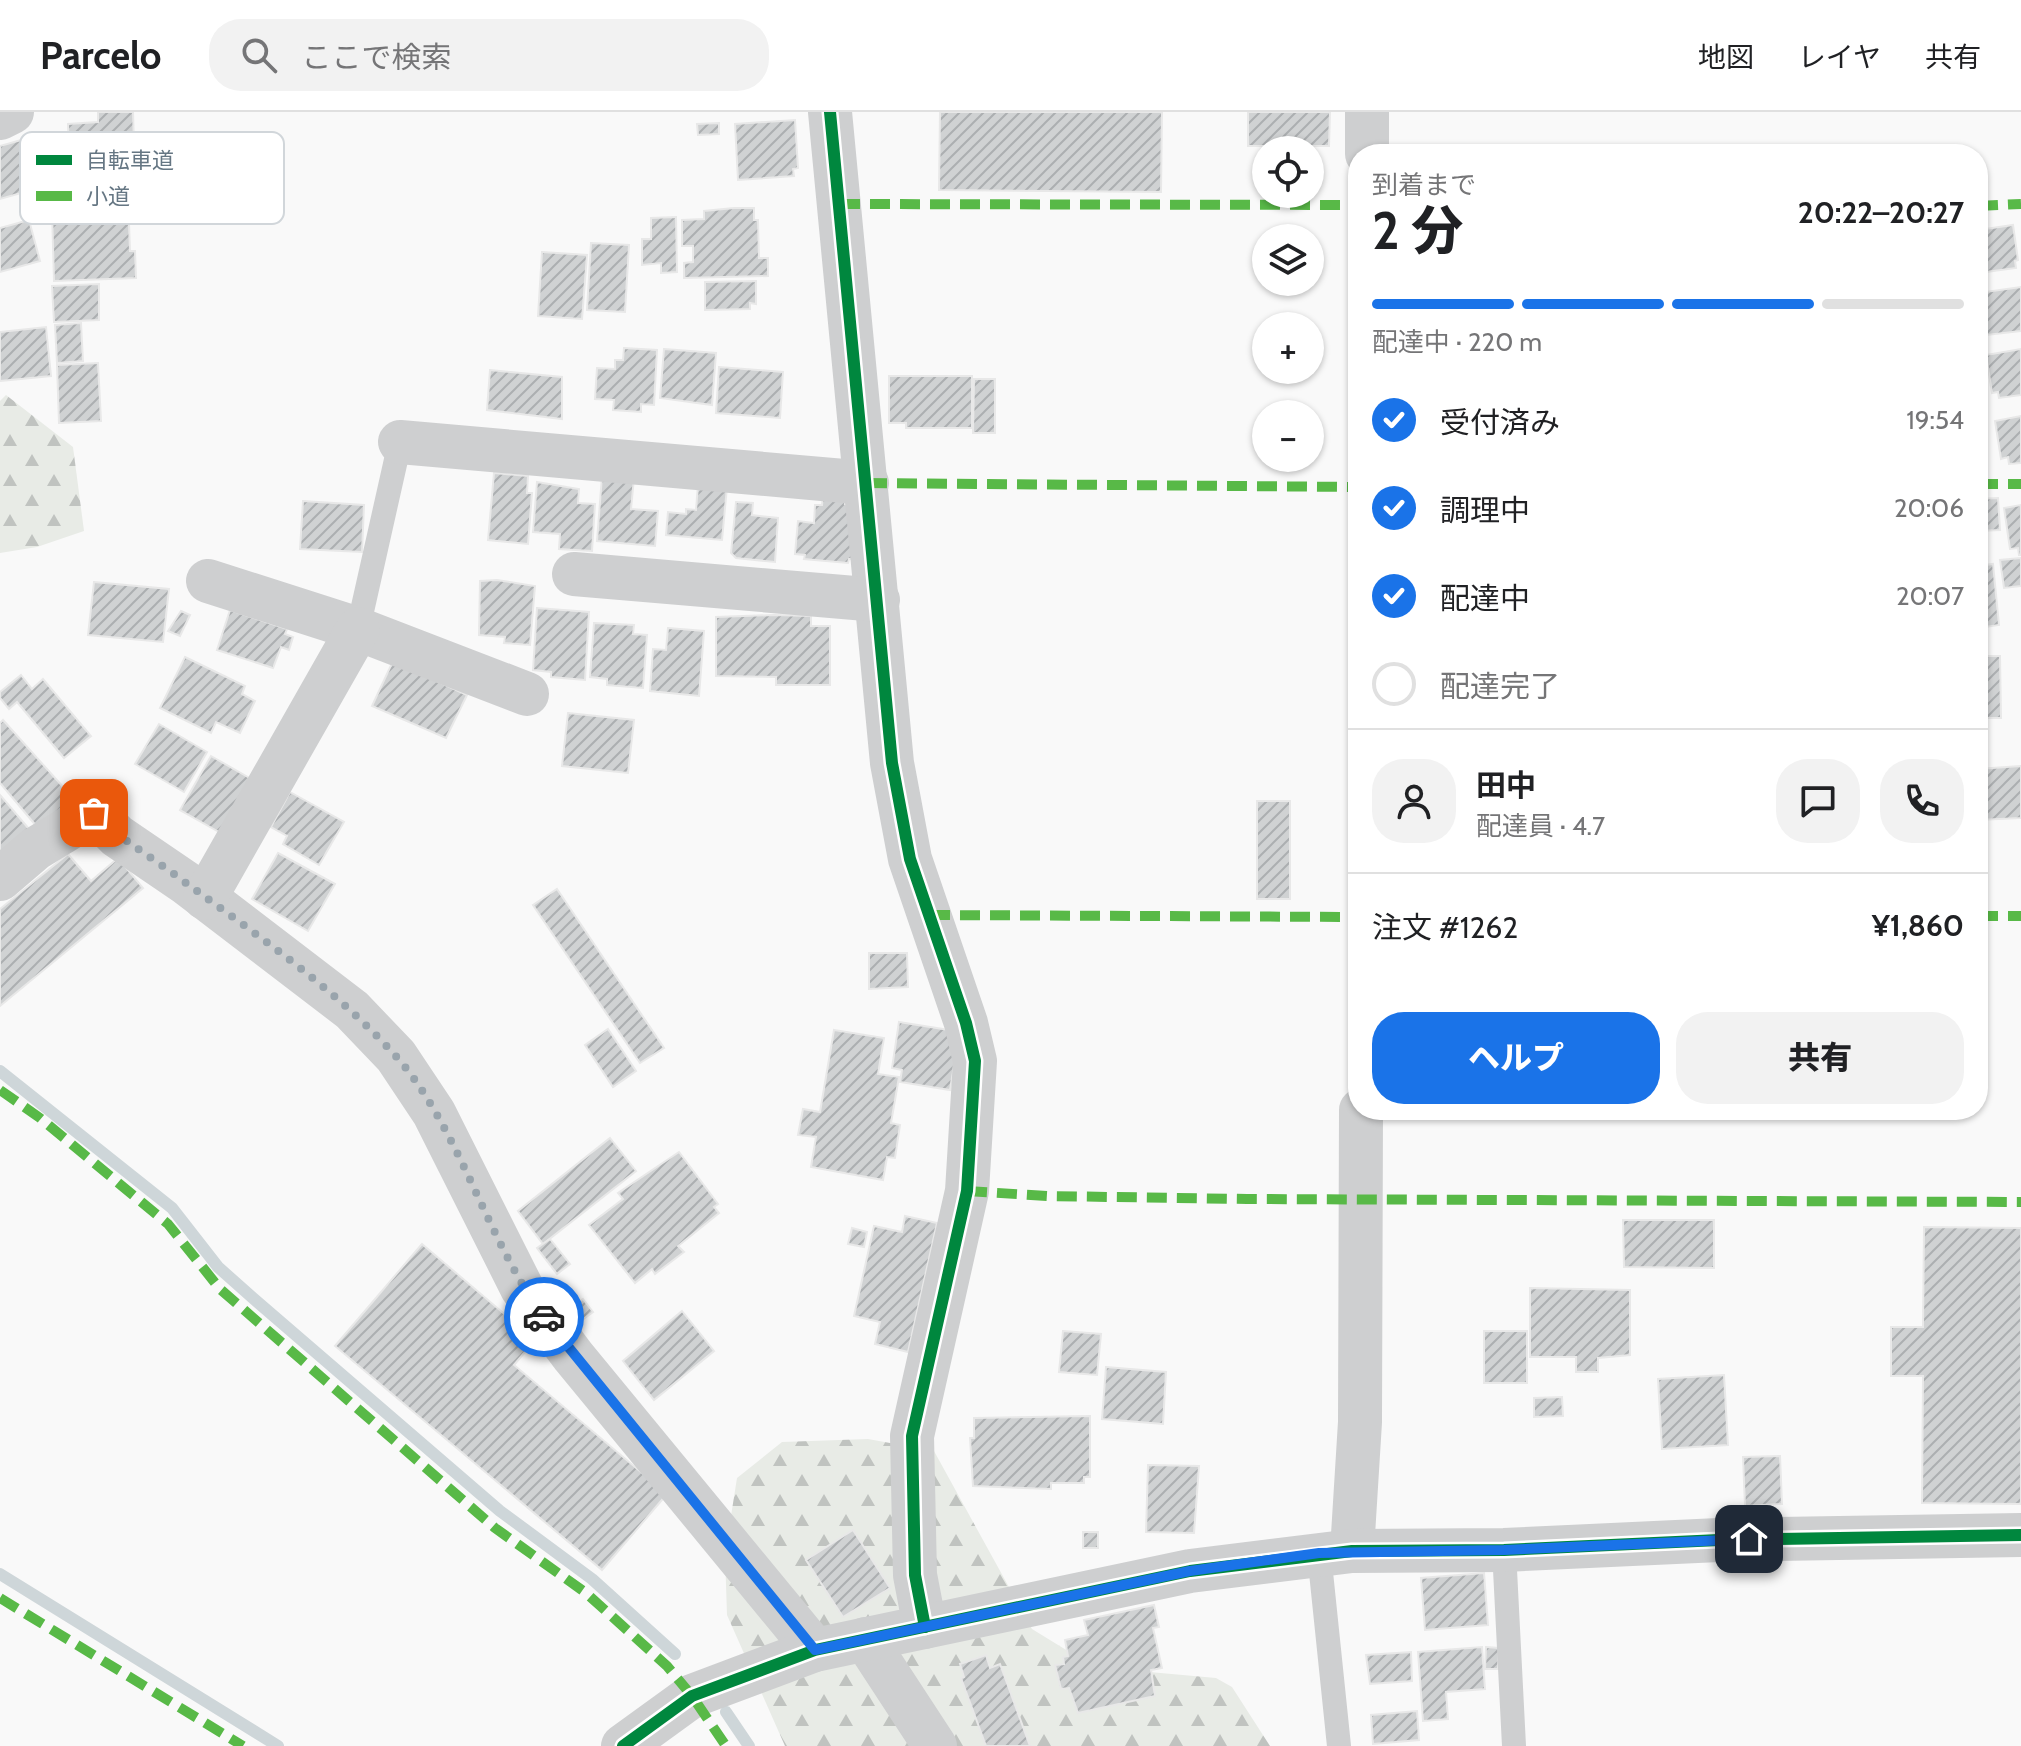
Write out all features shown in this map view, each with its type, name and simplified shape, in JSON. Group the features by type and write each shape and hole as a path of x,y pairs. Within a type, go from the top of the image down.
{"street":[{"path":"0,118 12,112"},
{"path":"830,112 892,763 910,859 966,1023 975,1061 967,1191 912,1436 915,1575 925,1627"},
{"path":"1367,112 1367,144"},
{"path":"400,442 867,483"},
{"path":"574,574 878,600"},
{"path":"208,581 358,629 527,694"},
{"path":"205,898 358,629"},
{"path":"0,879 35,849 94,813 117,836 205,898 352,1010 396,1056 434,1113 522,1288 573,1356 815,1650"},
{"path":"1335,1552 1360,1422 1361,1120"},
{"path":"623,1746 692,1696 815,1650 1190,1571 1335,1552 1504,1550 1719,1540 2021,1535"},
{"path":"865,1639 935,1746"}],"lane":[{"path":"358,629 400,442"},
{"path":"1504,1550 1514,1746"},
{"path":"1335,1552 1339,1746"}],"green space":[{"path":"6,395 73,447 84,531 37,547 0,553 0,401"},
{"path":"868,1439 934,1451 1032,1629 1094,1667 1216,1678 1232,1687 1270,1746 785,1746 727,1615 725,1554 737,1478 782,1442"}],"building":[{"path":"98,112 133,112 134,132 68,132 68,124 98,122"},
{"path":"940,112 1162,112 1161,192 939,190"},
{"path":"1248,112 1330,112 1329,146 1324,146 1324,136 1252,136 1252,146 1248,146"},
{"path":"795,120 798,168 793,169 794,176 738,180 735,124"},
{"path":"719,123 719,134 698,135 697,124"},
{"path":"20,140 20,193 0,199 0,146"},
{"path":"754,208 754,220 758,220 759,258 768,258 768,276 684,278 684,263 693,262 693,246 682,246 682,220 704,219 704,211"},
{"path":"676,217 677,272 661,273 661,263 642,265 642,239 651,239 651,218"},
{"path":"20,222 30,224 40,261 0,272 0,228"},
{"path":"52,224 129,224 130,251 135,251 136,278 54,281"},
{"path":"2013,225 2018,260 2015,261 2016,268 1988,272 1988,229"},
{"path":"591,243 629,245 625,312 587,310"},
{"path":"542,252 587,255 582,319 538,316"},
{"path":"756,281 756,304 750,303 750,309 705,310 705,282"},
{"path":"99,284 99,320 54,322 52,286"},
{"path":"2021,287 2021,331 1988,335 1988,292"},
{"path":"81,323 83,361 57,363 55,325"},
{"path":"46,327 51,376 0,381 0,332"},
{"path":"624,348 657,350 654,405 641,404 641,412 613,410 614,400 595,399 597,368 615,369 615,360 623,360"},
{"path":"664,349 716,353 712,405 660,398"},
{"path":"2021,349 2021,395 1999,398 1998,392 1992,393 1988,355"},
{"path":"98,363 101,421 59,423 57,365"},
{"path":"719,367 783,372 780,418 716,413"},
{"path":"490,370 562,377 562,419 487,410"},
{"path":"889,376 972,376 972,428 906,428 906,423 889,423"},
{"path":"974,379 995,379 995,433 973,433"},
{"path":"2021,416 2021,463 2009,464 2008,457 2001,459 1995,421"},
{"path":"494,473 528,476 527,493 532,493 528,544 488,540"},
{"path":"602,476 634,478 631,509 658,511 655,546 597,541"},
{"path":"537,482 579,489 578,503 595,504 592,551 559,549 560,534 533,532"},
{"path":"698,485 727,487 722,540 666,535 668,512 686,514 686,509 696,510"},
{"path":"823,495 846,497 845,504 854,505 857,559 849,559 848,563 804,559 805,555 795,554 798,521 814,523 815,505 822,505"},
{"path":"1988,498 1998,498 2000,530 1988,531"},
{"path":"303,501 364,505 362,552 300,549"},
{"path":"736,502 753,503 752,515 778,518 775,562 736,558 731,553"},
{"path":"2021,505 2019,555 2018,548 2010,549 2004,508"},
{"path":"2021,558 2021,586 2004,588 2000,560"},
{"path":"1993,564 1999,625 1988,627 1988,565"},
{"path":"497,580 535,586 530,645 504,643 505,637 479,635 480,581"},
{"path":"94,582 169,589 163,642 88,635"},
{"path":"537,608 589,612 585,680 551,677 551,672 533,670"},
{"path":"230,610 287,629 285,634 293,637 289,650 281,647 273,668 217,650"},
{"path":"181,611 190,615 180,636 168,631"},
{"path":"811,616 811,626 830,626 830,685 776,685 776,677 716,676 716,617"},
{"path":"594,623 634,625 633,634 647,635 643,688 607,685 607,679 590,677"},
{"path":"668,628 704,631 699,696 650,691 653,649 666,650"},
{"path":"1988,656 2000,656 2001,718 1988,718"},
{"path":"185,657 245,686 242,694 255,701 240,733 216,722 211,733 160,708"},
{"path":"393,661 467,695 446,738 372,706"},
{"path":"21,675 32,689 43,679 91,736 64,758 17,702 9,709 0,698 0,692"},
{"path":"568,713 634,720 628,773 562,766"},
{"path":"3,720 73,798 38,828 0,783 0,723"},
{"path":"159,724 207,752 184,792 135,764"},
{"path":"211,756 253,780 219,832 180,810"},
{"path":"2021,766 2021,818 1988,820 1988,768"},
{"path":"290,792 344,822 319,865 283,844 287,836 271,827"},
{"path":"0,795 29,829 0,854"},
{"path":"1257,801 1290,801 1290,899 1257,899"},
{"path":"278,853 335,884 308,931 252,899"},
{"path":"68,854 91,881 118,858 143,888 0,1006 0,909"},
{"path":"557,889 664,1048 640,1063 533,905"},
{"path":"869,953 907,953 908,987 869,989"},
{"path":"899,1022 955,1031 958,1041 950,1090 900,1082 902,1070 892,1068"},
{"path":"608,1029 636,1071 613,1087 585,1045"},
{"path":"834,1030 884,1038 878,1074 899,1077 891,1123 900,1125 895,1158 887,1157 883,1180 811,1167 816,1137 798,1135 803,1109 820,1112"},
{"path":"610,1138 636,1171 543,1244 518,1211"},
{"path":"679,1152 718,1204 714,1207 719,1213 678,1246 684,1252 655,1274 652,1269 635,1283 589,1225 623,1199 618,1193"},
{"path":"905,1216 937,1223 908,1352 875,1344 880,1322 854,1316 874,1226 902,1232"},
{"path":"1623,1220 1714,1220 1714,1268 1624,1267"},
{"path":"1924,1227 2021,1228 2021,1504 1922,1503 1923,1376 1891,1376 1891,1327 1923,1327"},
{"path":"852,1228 867,1232 864,1247 848,1244"},
{"path":"550,1239 570,1264 557,1274 537,1248"},
{"path":"422,1244 535,1340 514,1365 667,1494 602,1570 335,1346"},
{"path":"1530,1288 1630,1290 1630,1355 1598,1358 1598,1372 1576,1372 1576,1357 1530,1357"},
{"path":"583,1299 593,1312 582,1320 572,1307"},
{"path":"682,1311 714,1351 654,1400 623,1361"},
{"path":"1063,1331 1101,1334 1097,1375 1059,1372"},
{"path":"1484,1331 1527,1331 1527,1383 1484,1383"},
{"path":"1106,1367 1166,1372 1163,1424 1102,1419"},
{"path":"1724,1375 1728,1445 1662,1449 1658,1379"},
{"path":"1562,1397 1563,1416 1534,1417 1534,1398"},
{"path":"1090,1416 1090,1477 1084,1477 1084,1483 1051,1483 1051,1489 973,1486 970,1438 974,1438 974,1418"},
{"path":"1780,1456 1782,1504 1745,1506 1743,1457"},
{"path":"1148,1465 1199,1466 1194,1533 1146,1532"},
{"path":"853,1530 890,1588 843,1617 806,1560"},
{"path":"1083,1532 1098,1532 1098,1548 1083,1548"},
{"path":"1484,1573 1488,1625 1425,1630 1421,1578"},
{"path":"1154,1605 1159,1627 1153,1628 1162,1668 1151,1670 1155,1696 1078,1713 1069,1688 1061,1689 1055,1665 1064,1664 1063,1657 1068,1656 1065,1640 1088,1635 1084,1620"},
{"path":"1482,1647 1485,1689 1446,1692 1448,1719 1423,1721 1418,1652"},
{"path":"1486,1647 1499,1648 1498,1669 1485,1669"},
{"path":"1411,1652 1412,1681 1370,1684 1366,1655"},
{"path":"986,1655 990,1668 1000,1664 1030,1746 986,1746 961,1678 964,1677 960,1664"},
{"path":"1417,1711 1419,1740 1373,1744 1371,1715"}],"waterway":[{"path":"0,1071 172,1208 218,1267 254,1299 500,1511 592,1579 675,1654"},
{"path":"0,1574 278,1746"},
{"path":"726,1712 749,1746"}],"marked path":[{"path":"840,204 1348,205"},
{"path":"1988,206 2021,204"},
{"path":"867,483 1348,487"},
{"path":"1988,484 2021,484"},
{"path":"930,915 1348,917"},
{"path":"1988,916 2021,916"},
{"path":"0,1090 40,1118 168,1224 220,1289 495,1528 586,1593 667,1666 726,1746"},
{"path":"967,1191 1047,1196 1247,1199 2021,1202"},
{"path":"0,1598 243,1746"}],"cycle path":[{"path":"830,112 892,763 910,859 966,1023 975,1061 967,1191 912,1436 915,1575 925,1627"},
{"path":"623,1746 692,1696 815,1650 1190,1571 1352,1551 1504,1550 1719,1540 2021,1535"}],"way so far":[{"path":"94,813 117,836 186,883 352,1010 396,1056 434,1113 522,1288 544,1317"}],"route":[{"path":"544,1317 815,1650 1190,1571 1319,1553 1504,1550 1749,1539"}]}
